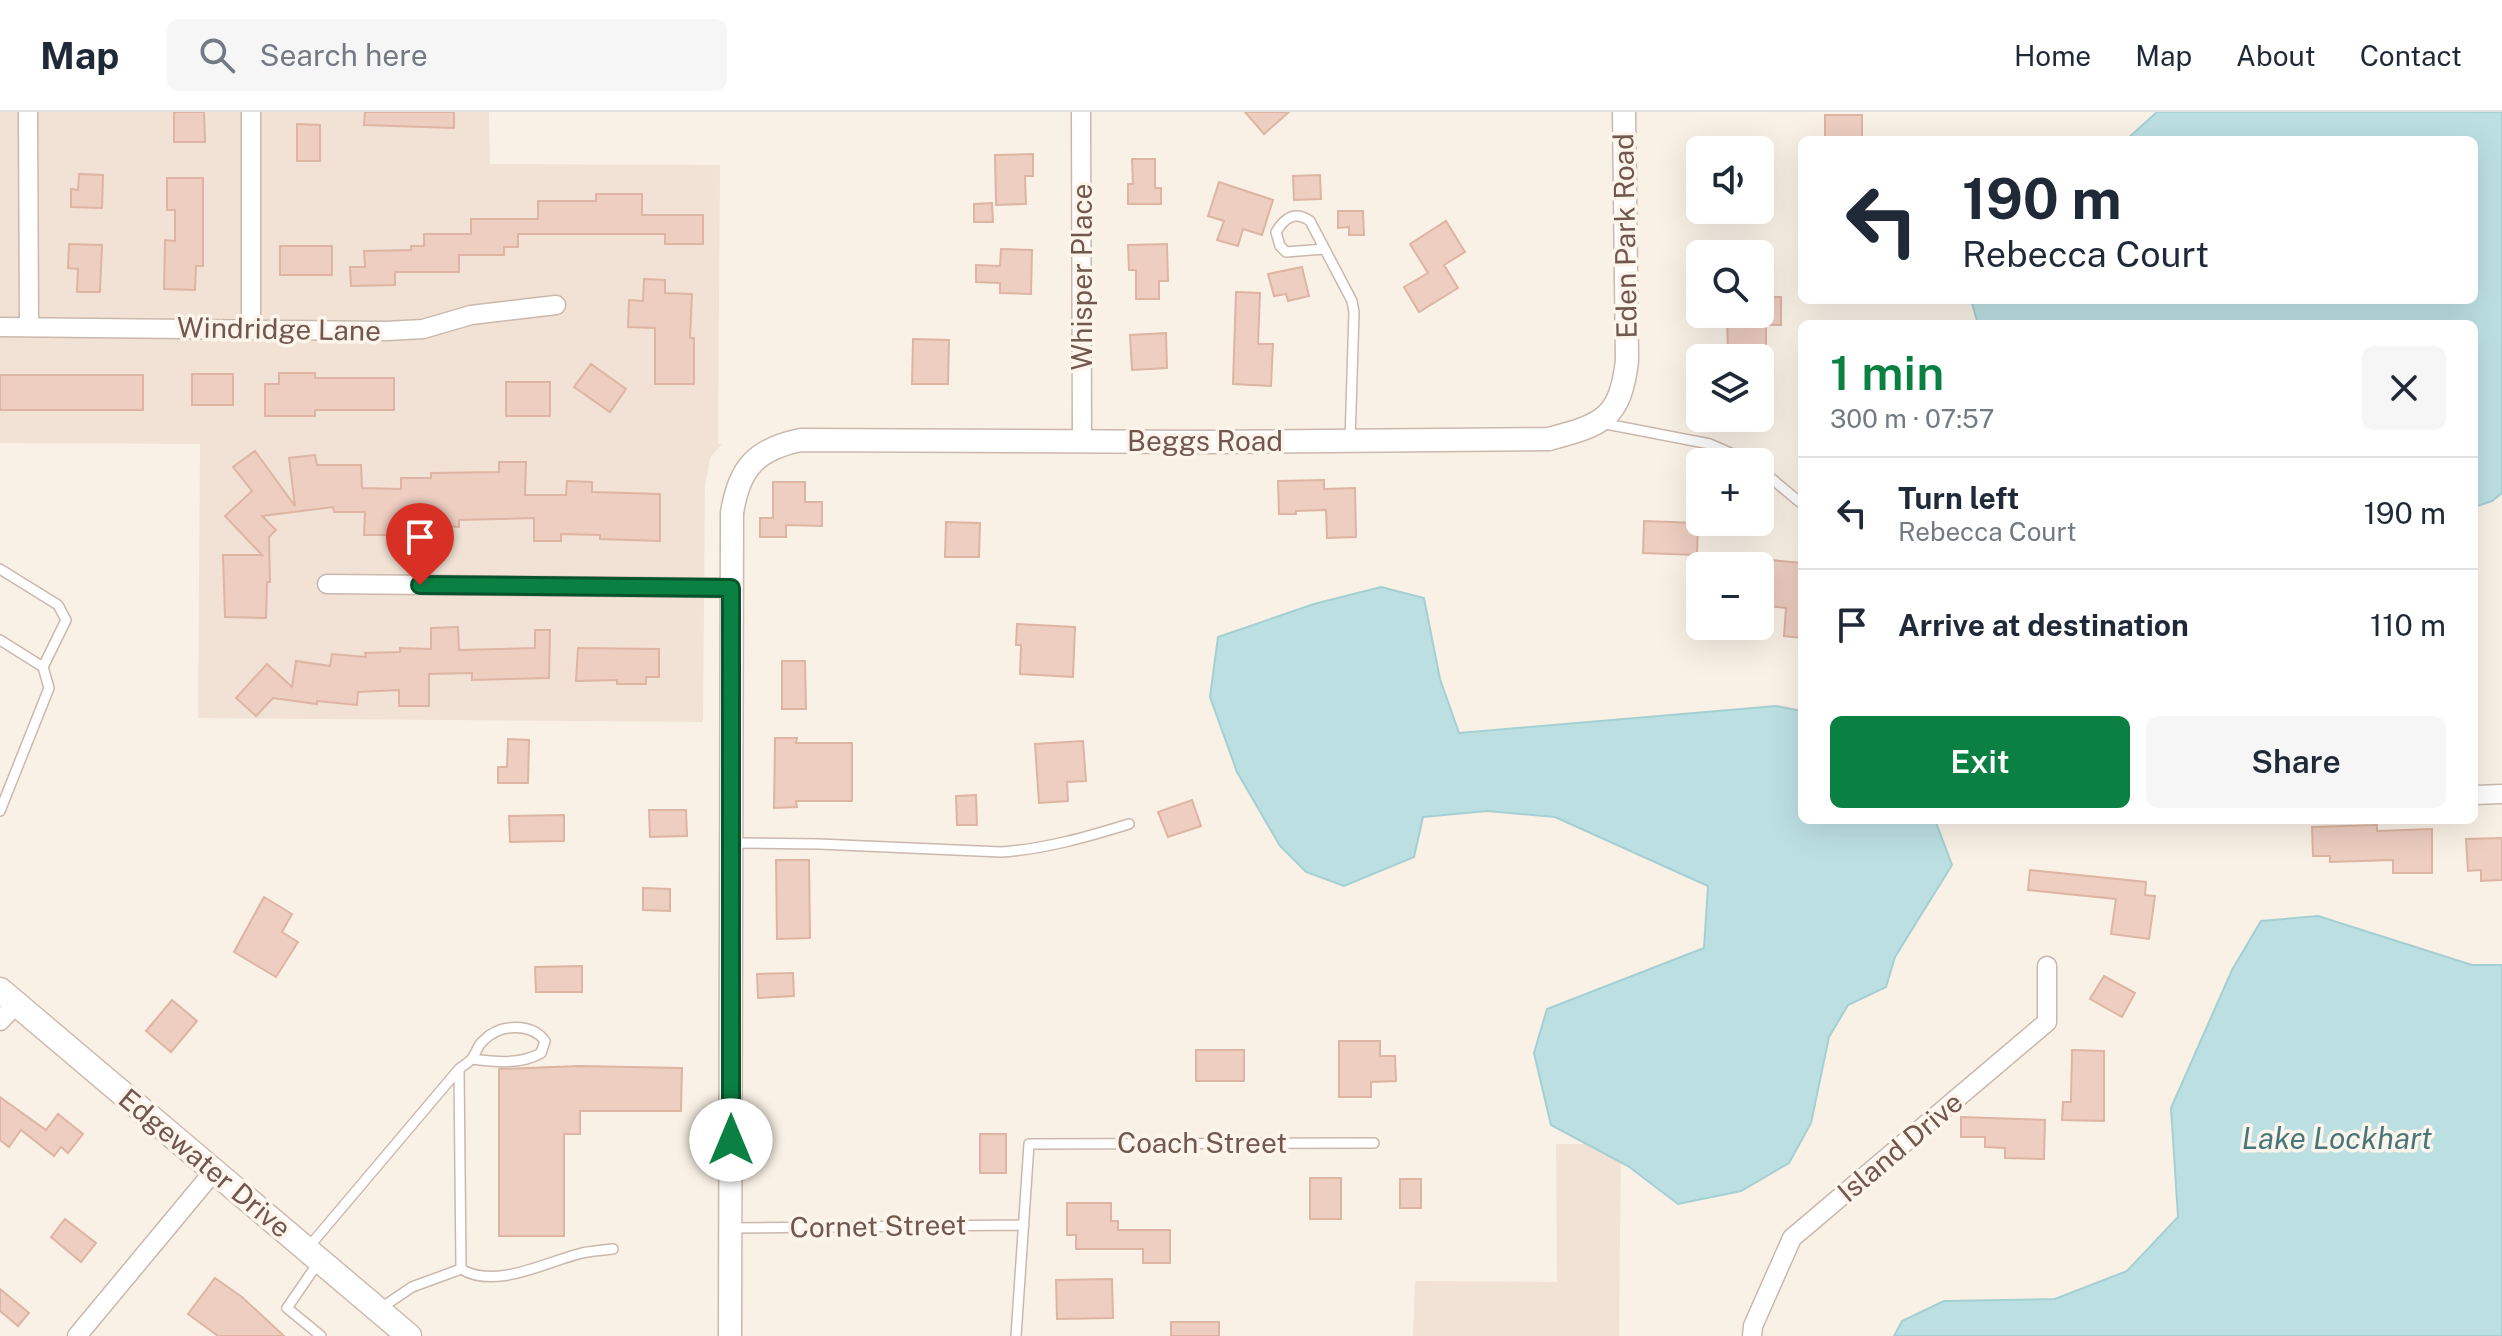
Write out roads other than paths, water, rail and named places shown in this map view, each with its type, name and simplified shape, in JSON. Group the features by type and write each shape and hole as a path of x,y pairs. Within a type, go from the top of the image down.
{"main road":[{"name":"Edgewater Drive","path":"5,1005 214,1171 407,1335"}],"street":[{"path":"28,112 29,327"},
{"path":"251,112 251,328"},
{"name":"Whisper Place","path":"1081,112 1082,441"},
{"name":"Eden Park Road","path":"1597,422 1611,413 1624,384 1627,361 1624,112"},
{"name":"Windridge Lane","path":"0,327 386,331 423,329 471,315 556,305"},
{"name":"Beggs Road","path":"731,588 732,513 736,490 747,468 760,456 778,445 801,440 1549,439 1588,429 1597,422"},
{"path":"327,584 731,588 730,1336"},
{"path":"2478,795 2502,794"},
{"name":"Island Drive","path":"1752,1336 1753,1326 1792,1238 2047,1022 2047,966"},
{"path":"77,1336 214,1171"}],"lane":[{"path":"1324,249 1286,252 1280,246 1276,232 1283,221 1294,215 1310,221 1352,301 1350,441"},
{"path":"1597,422 1719,448"},
{"path":"1774,481 1798,501"},
{"path":"0,569 58,605 66,620 43,667"},
{"path":"0,640 43,667 49,688 0,811"},
{"path":"730,843 1001,852 1072,840 1129,824"},
{"path":"321,1336 287,1308 313,1255 459,1069 472,1059 480,1043 491,1034 522,1027 539,1034 545,1041 541,1053 527,1061 472,1059"},
{"path":"459,1069 461,1269"},
{"name":"Coach Street","path":"1024,1225 1029,1144 1374,1143"},
{"path":"1016,1336 1024,1225"},
{"name":"Cornet Street","path":"731,1228 1024,1225"},
{"path":"461,1269 473,1276 516,1274 584,1252 613,1249"},
{"path":"379,1310 412,1287 461,1269"}],"water":[{"path":"2157,112 2502,112 2502,493 2492,501 2478,506 2478,320 1977,320 1972,304 2478,304 2478,136 2130,136"},
{"path":"1381,587 1424,598 1440,679 1459,733 1776,706 1798,710 1798,824 1937,824 1952,865 1895,957 1886,987 1848,1005 1829,1037 1811,1123 1789,1163 1741,1191 1678,1204 1628,1166 1551,1125 1534,1053 1547,1009 1704,948 1708,886 1555,817 1487,811 1423,817 1414,857 1344,886 1306,872 1280,846 1237,772 1210,697 1218,637 1314,604"},
{"name":"Lake Lockhart","path":"2318,916 2472,965 2502,965 2502,1336 1894,1336 1902,1321 1944,1301 2055,1299 2127,1271 2178,1217 2171,1108 2232,970 2261,921"}]}
